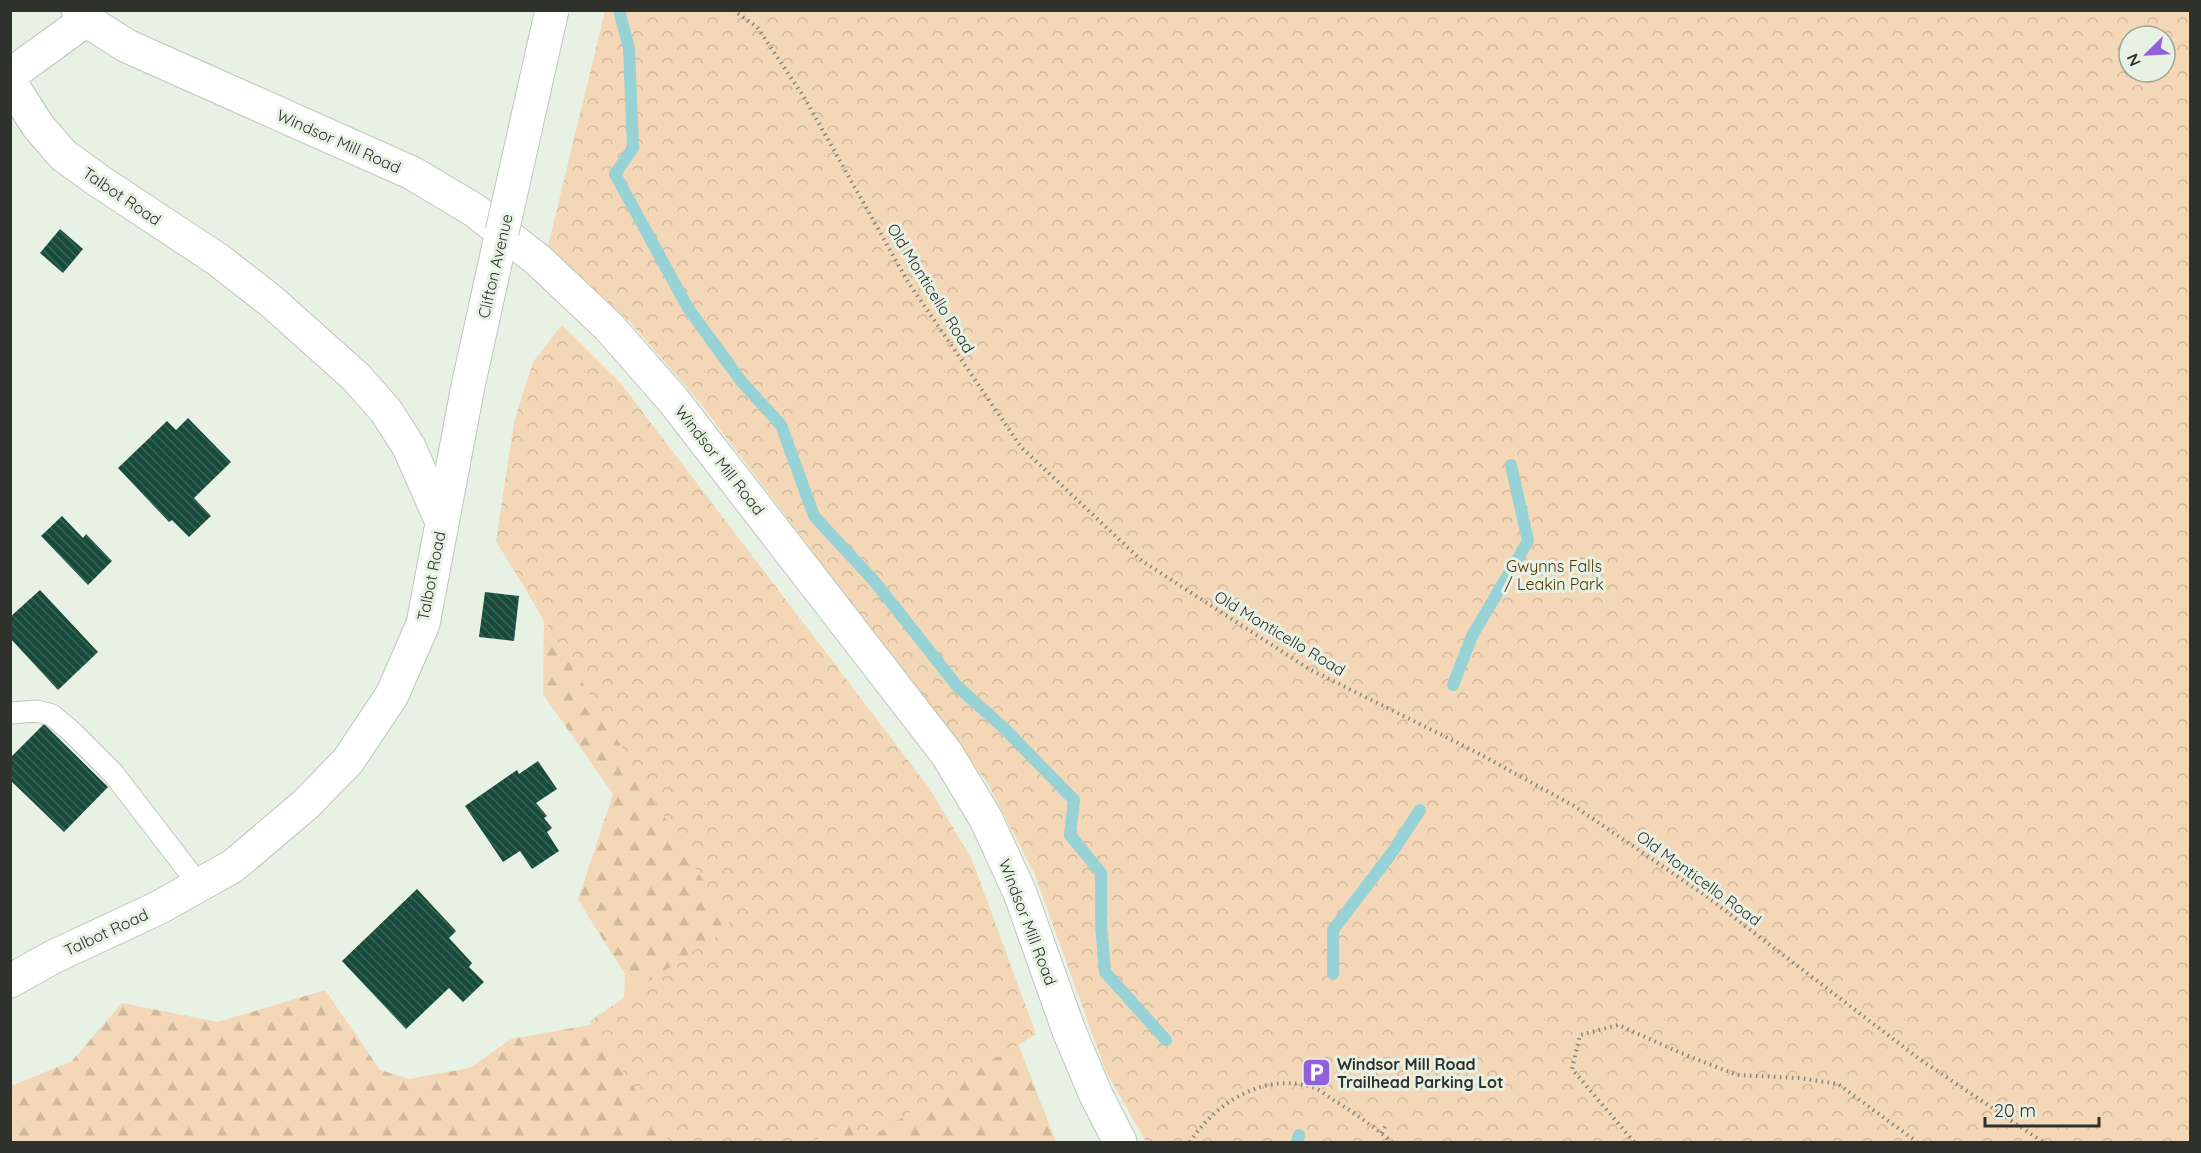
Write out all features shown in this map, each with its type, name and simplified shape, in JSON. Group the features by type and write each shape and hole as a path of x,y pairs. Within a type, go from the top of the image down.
{"street":[{"name":"Clifton Avenue","path":"442,522 468,386 552,10"},
{"path":"10,75 82,15"},
{"name":"Windsor Mill Road","path":"82,15 127,46 412,173 474,210 538,260 609,327 673,400 946,754 986,819 1020,893 1069,1031 1096,1095 1120,1143"},
{"name":"Talbot Road","path":"10,82 38,126 63,155 99,182 216,259 271,301 356,377 386,411 409,447 442,522 423,624 392,695 348,761 305,805 233,866 158,908 53,957 10,981"}],"lane":[{"path":"10,713 37,711 52,715 72,732 112,773 199,885"}],"path":[{"name":"Old Monticello Road","path":"733,10 757,27 804,97 908,282 1021,447 1142,561 1309,669 1476,752 1575,806 1706,896 1918,1058 2043,1143"},
{"path":"1634,1143 1572,1069 1580,1035 1618,1025 1737,1075 1799,1078 1838,1084 1917,1143"},
{"path":"1190,1143 1196,1133 1221,1108 1250,1090 1281,1083 1313,1087 1392,1143"},
{"path":"1381,1133 1387,1124"}],"green space":[{"name":"Gwynns Falls / Leakin Park","path":"605,11 2190,11 2190,1142 1146,1142 1105,1069 1035,875 987,782 701,404 631,323 548,246"},
{"path":"562,325 622,385 930,789 972,860 1036,1034 863,1142 849,1120 812,1142 670,1142 590,1021 731,926 496,541 514,422 533,362"},
{"path":"502,541 1007,1015 1056,1142 11,1142 11,1086 72,1061 122,1003 218,1022 325,990 380,1070 409,1079 470,1068 511,1039 623,1019 625,974 578,900 613,794 543,694 544,622"}],"building":[{"path":"60,229 83,249 63,273 40,253"},
{"path":"188,418 231,462 194,498 211,516 189,537 172,520 169,522 118,468 167,421 176,430"},
{"path":"62,516 83,538 86,534 112,561 88,585 41,536"},
{"path":"40,590 98,652 58,690 10,638 10,617"},
{"path":"485,592 519,596 514,641 479,637"},
{"path":"44,724 108,787 64,832 10,780 10,758"},
{"path":"538,761 557,789 536,803 547,816 544,818 552,828 547,832 559,851 532,869 520,851 503,862 465,806 517,770 519,774"},
{"path":"417,889 456,931 449,938 472,963 469,967 484,982 463,1002 449,988 406,1029 342,961"}],"waterway":[{"path":"619,10 629,48 633,148 615,174 688,308 741,381 781,425 814,516 875,582 957,686 1006,730 1074,800 1070,835 1101,873 1101,924 1105,972 1166,1040"},
{"path":"1453,685 1472,636 1528,541 1511,465"},
{"path":"1333,974 1333,930 1391,854 1420,810"},
{"path":"1297,1142 1299,1135"}],"place":[{"name":"Windsor Mill Road Trailhead Parking Lot","path":"1316,1073"}]}
